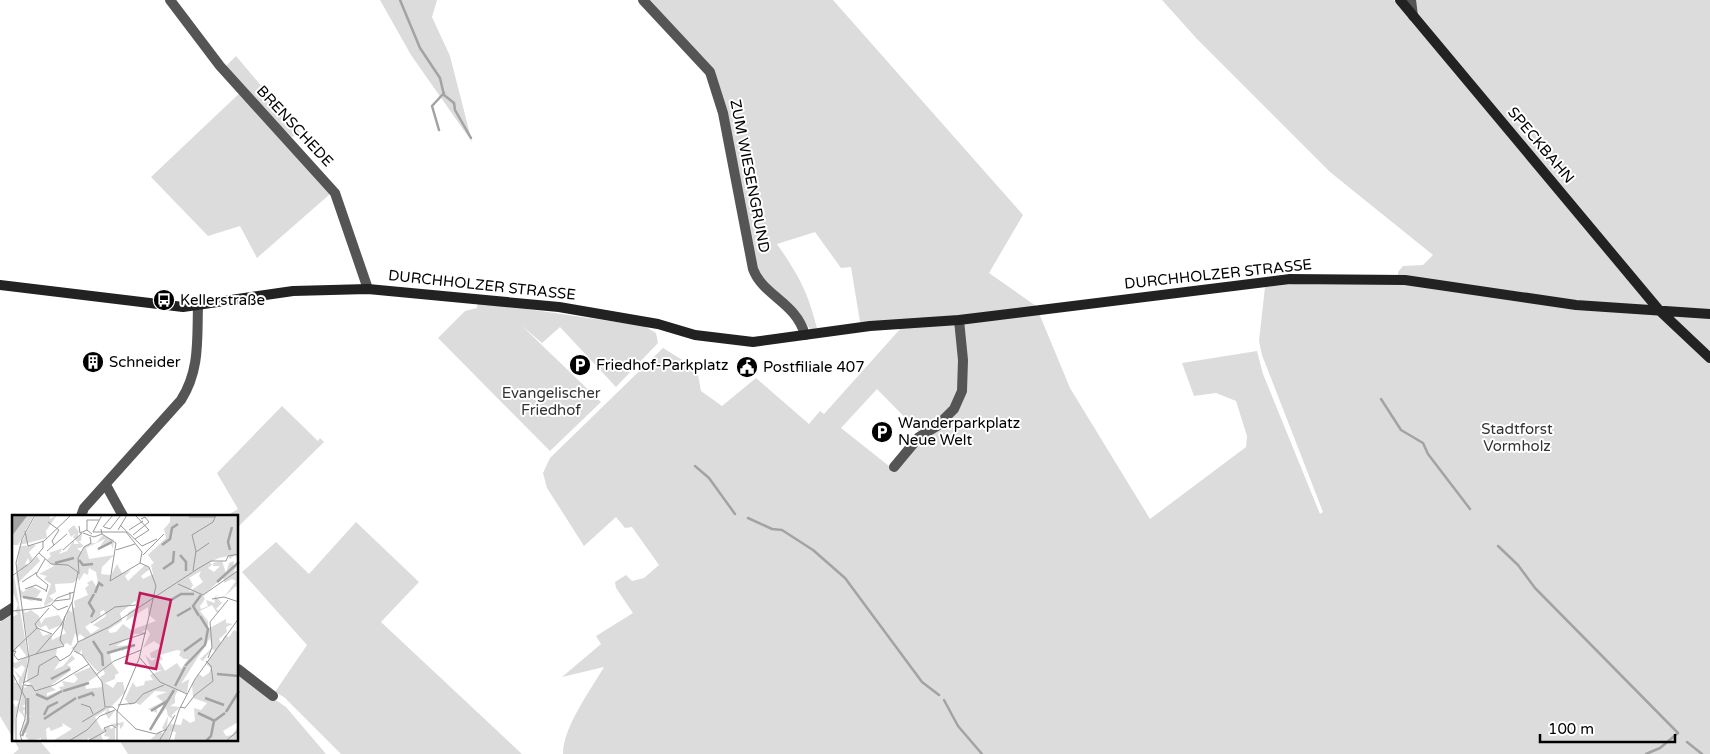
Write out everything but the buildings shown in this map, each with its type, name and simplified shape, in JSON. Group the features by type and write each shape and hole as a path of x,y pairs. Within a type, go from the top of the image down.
{"main road":[{"name":"SPECKBAHN","path":"1400,0 1659,310 1710,358"},
{"name":"DURCHHOLZER STRASSE","path":"0,285 158,305 198,305 242,296 293,291 368,289 559,307 640,321 695,335 734,342 783,340 805,334 870,326 959,320 1290,279 1405,280 1576,305 1710,314"}],"street":[{"name":"BRENSCHEDE","path":"170,0 220,66 335,193 368,289"},
{"name":"ZUM WIESENGRUND","path":"643,0 710,72 724,113 753,269 760,282 787,304 797,316 802,323 805,334"},
{"path":"1411,0 1413,16"},
{"path":"81,515 84,508 181,400 191,384 197,347 198,305"},
{"path":"894,467 919,437 937,426 954,409 962,391 963,360 959,320"},
{"path":"106,485 122,515"},
{"path":"0,616 12,608"},
{"path":"239,671 273,696"}],"green space":[{"path":"380,0 437,0 432,17 450,56 472,142 411,55"},
{"name":"Stadtforst Vormholz","path":"650,0 833,0 1023,215 989,273 1036,306 1070,388 1150,519 1246,447 1247,436 1236,401 1216,393 1194,396 1182,363 1257,351 1263,374 1320,514 1323,512 1262,355 1259,341 1265,287 1294,284 1398,284 1398,272 1403,266 1423,265 1433,255 1330,172 1197,39 1162,0 1394,0 1402,8 1416,0 1710,0 1710,754 563,754 567,732 572,721 604,667 562,677 601,644 596,636 633,613 616,588 615,582 626,575 632,581 644,578 659,565 632,527 625,528 616,517 584,546 547,488 543,473 550,458 663,348 697,369 701,391 722,406 756,378 809,424 820,411 824,414 901,328 860,322 851,267 841,268 815,232 777,244 802,284 817,328 811,330 795,311 757,275 723,103 688,43","holes":["877,389 922,435 894,470 841,428"]},
{"path":"236,56 301,133 292,137 277,123 330,194 257,258 240,226 208,236 151,177 245,88 225,67"},
{"name":"Evangelischer Friedhof","path":"478,302 644,326 656,333 658,343 616,387 560,327 542,343 521,325 601,402 550,451 438,338 465,311 477,308"},
{"path":"282,406 318,441 320,438 324,442 239,526 239,515 228,515 238,509 217,473"},
{"path":"356,522 419,582 381,622 522,754 341,754 284,697 275,692 307,645 242,572 276,542 309,574"},
{"path":"12,615 12,737 0,716 0,622"},
{"path":"239,675 286,707 326,754 128,754 120,742 239,742"},
{"path":"15,742 41,742 51,754 13,754 19,749"}],"waterway":[{"path":"400,0 420,48 440,78 444,95 454,103 455,110 471,138"},
{"path":"439,130 432,106 444,93"},
{"path":"1381,399 1401,430 1423,443 1428,454 1470,509"},
{"path":"695,466 709,478 735,514"},
{"path":"748,518 772,529 782,530 813,550 845,578 922,682 939,695"},
{"path":"1498,546 1518,565 1535,588 1678,733 1660,748 1646,754"},
{"path":"944,700 958,726 982,754"},
{"path":"1687,742 1702,754"}],"place":[{"name":"Kellerstraße","path":"164,300"},
{"name":"Schneider","path":"93,362"},
{"name":"Friedhof-Parkplatz","path":"580,365"},
{"name":"Postfiliale 407","path":"747,367"},
{"name":"Wanderparkplatz Neue Welt","path":"882,432"}]}
